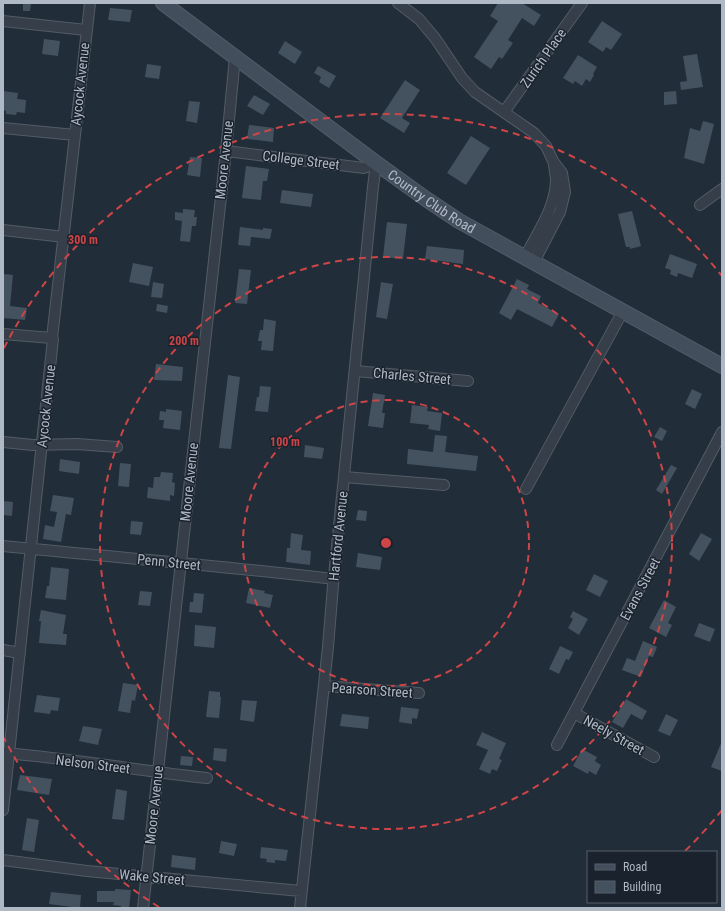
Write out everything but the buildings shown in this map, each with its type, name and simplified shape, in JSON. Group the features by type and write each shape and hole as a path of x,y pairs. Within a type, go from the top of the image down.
{"street":[{"name":"Aycock Avenue","path":"3,810 6,753 20,652 52,338 90,3"},
{"name":"Country Club Road","path":"164,3 426,199 529,260 722,366"},
{"path":"398,3 419,19 435,38 462,78 475,92 534,133 546,146 553,161 562,173 564,192 560,212 529,260"},
{"name":"Zurich Place","path":"504,112 582,3"},
{"path":"3,21 86,30"},
{"name":"Moore Avenue","path":"143,908 235,57"},
{"path":"3,128 75,135"},
{"name":"College Street","path":"226,151 364,168 376,163"},
{"name":"Hartford Avenue","path":"300,908 324,686 376,163"},
{"path":"700,206 722,189"},
{"path":"3,230 64,237"},
{"path":"526,489 623,311"},
{"path":"3,334 52,338"},
{"name":"Charles Street","path":"355,371 468,381"},
{"name":"Evans Street","path":"557,745 722,432"},
{"path":"3,442 42,445 77,444 117,448"},
{"path":"344,477 444,485"},
{"name":"Penn Street","path":"3,546 180,564 249,569 334,579"},
{"path":"3,650 20,652"},
{"name":"Pearson Street","path":"324,686 419,693"},
{"name":"Neely Street","path":"574,713 654,757"},
{"name":"Nelson Street","path":"6,753 207,778"},
{"name":"Wake Street","path":"3,860 86,871 301,891"}]}
